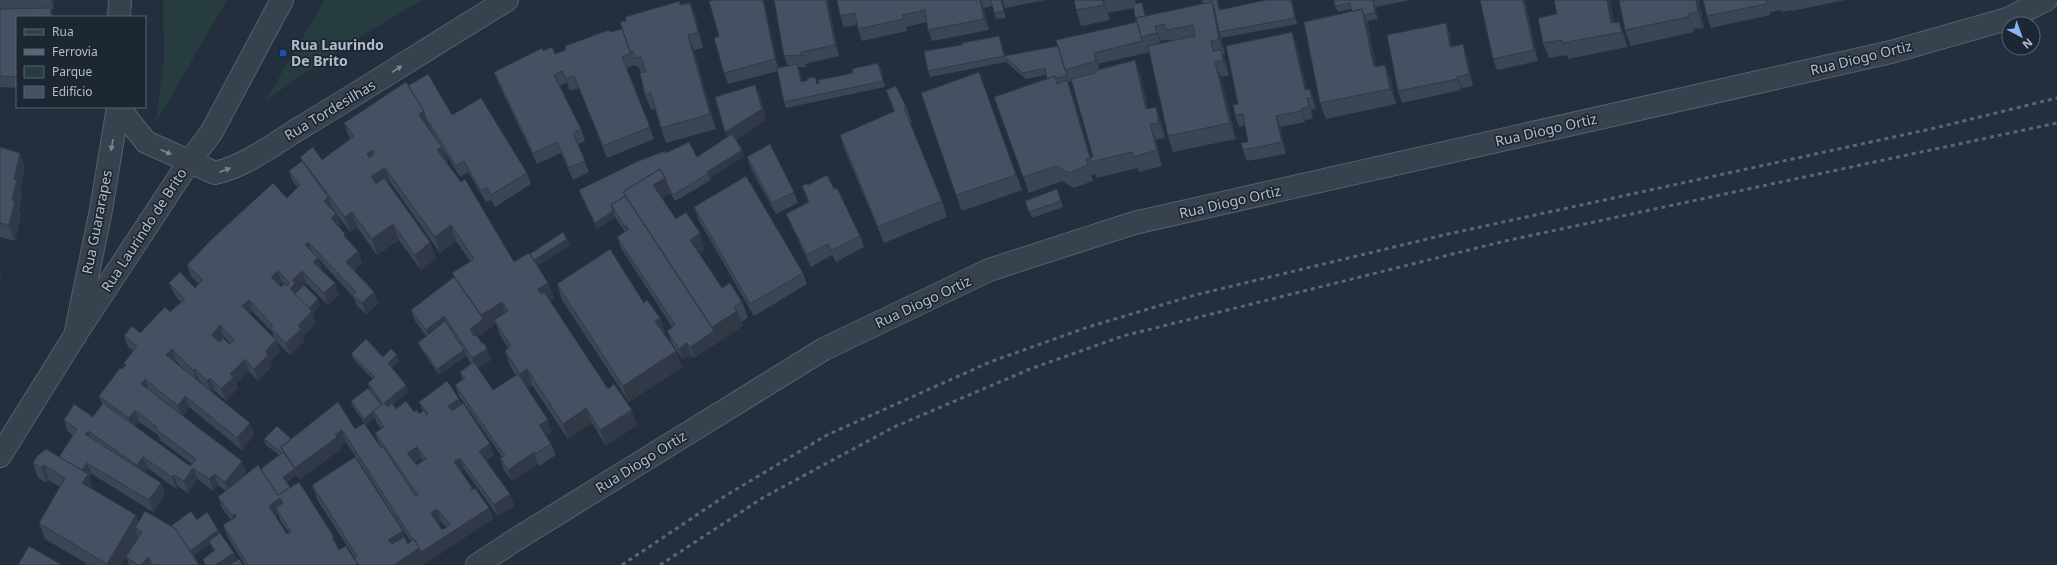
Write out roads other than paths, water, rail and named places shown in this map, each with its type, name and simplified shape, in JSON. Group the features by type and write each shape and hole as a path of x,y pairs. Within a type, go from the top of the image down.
{"street":[{"path":"119,16 120,0"},
{"name":"Rua Laurindo de Brito","path":"0,456 74,337 189,162 211,133 282,0"},
{"name":"Rua Tordesilhas","path":"189,162 215,173 224,171 249,159 366,89 507,0"},
{"name":"Rua Diogo Ortiz","path":"477,565 824,349 989,270 1134,223 1891,52 2007,19 2046,0"},
{"name":"Rua Guararapes","path":"74,337 100,210 118,108"},
{"name":"Rua Guararapes","path":"119,108 146,142 189,162"}],"railway":[{"path":"622,565 725,496 827,435 990,362 1088,327 1195,295 1448,234 1935,128 2057,98"},
{"path":"660,565 764,497 894,427 1030,369 1123,336 1505,241 2057,123"}],"place":[{"name":"Rua Laurindo De Brito","path":"283,53"}]}
